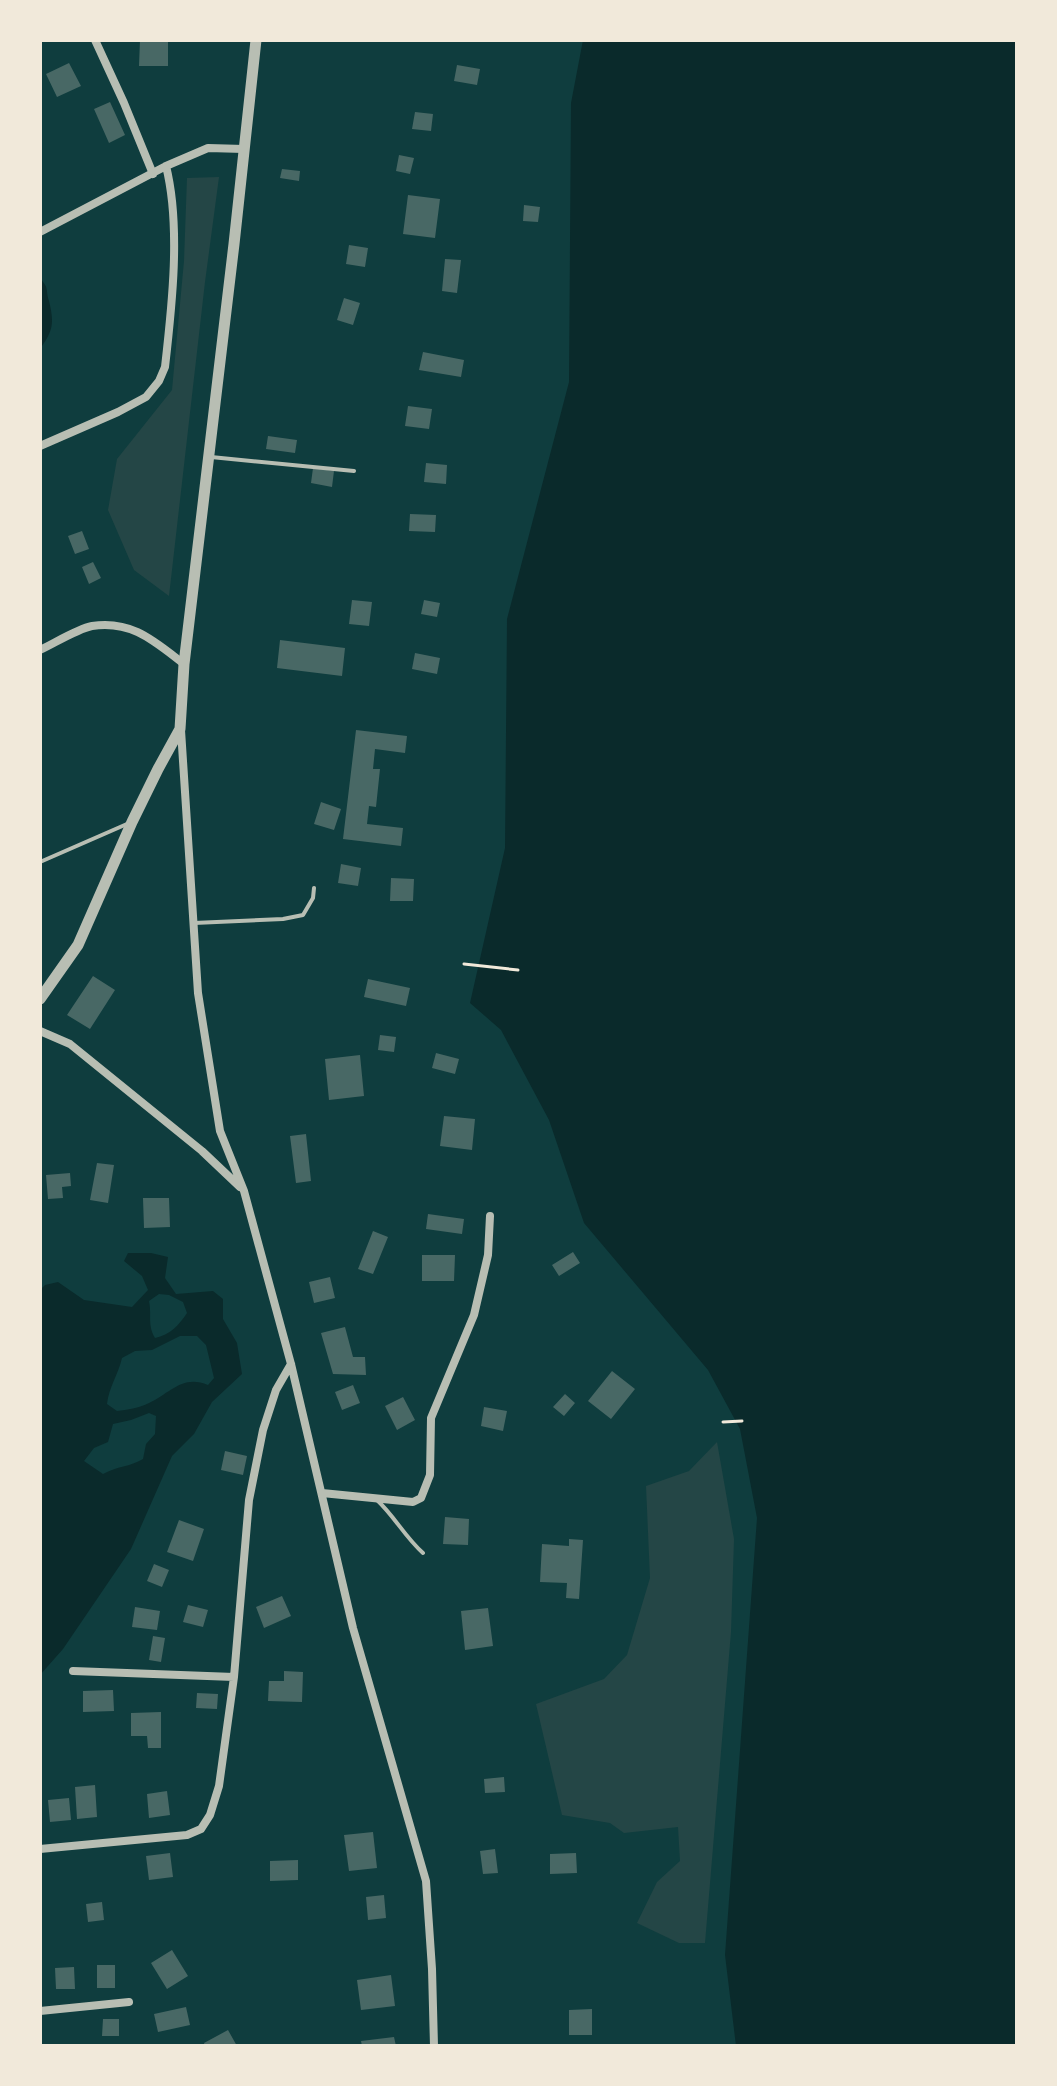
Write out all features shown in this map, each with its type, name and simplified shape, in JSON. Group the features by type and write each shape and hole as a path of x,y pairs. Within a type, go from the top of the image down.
{"street":[{"path":"95,40 153,174"},
{"path":"256,40 184,664 180,729 198,993 220,1131 244,1191 291,1364 353,1628 426,1881 434,2046"},
{"path":"40,232 166,166 208,148 244,149"},
{"path":"40,446 130,406 146,397 159,381 165,367 173,274 172,190 166,166"},
{"path":"40,650 91,626 127,626 154,641 184,664"},
{"path":"40,999 78,945 132,822 180,729"},
{"path":"40,1031 70,1044 202,1151 244,1191"},
{"path":"322,1493 413,1502 421,1498 430,1475 431,1418 474,1315 488,1255 490,1216"},
{"path":"40,1849 187,1835 201,1829 210,1815 219,1786 234,1677 249,1500 263,1430 276,1390 291,1364"},
{"path":"73,1671 234,1677"},
{"path":"40,2011 129,2002"}],"lane":[{"path":"209,457 354,471"},
{"path":"40,862 132,822"},
{"path":"194,923 283,919 303,915 313,898 314,888"},
{"path":"376,1498 391,1513 409,1541 423,1553"}],"path":[{"path":"464,964 518,970"},
{"path":"723,1422 742,1421"}],"shaded area":[{"path":"583,40 1017,40 1017,2046 736,2046 725,1955 757,1518 740,1429 708,1370 584,1223 549,1120 501,1030 470,1003 505,848 507,619 569,382 571,103"},
{"path":"219,177 169,596 134,570 108,510 117,459 172,390 184,261 187,178"},
{"path":"40,278 46,287 52,320 48,336 40,349"},
{"path":"128,1253 168,1257 165,1278 176,1294 213,1291 223,1299 223,1319 237,1343 242,1374 212,1402 194,1434 172,1456 131,1549 63,1649 40,1675 40,1290 45,1285 58,1282 84,1300 132,1307 148,1290 142,1276 124,1261","holes":["159,1294 183,1302 187,1313 174,1329 155,1338 150,1324 149,1301","180,1336 197,1336 206,1345 214,1378 208,1385 184,1383 145,1405 117,1411 107,1404 122,1358 135,1351 152,1350","149,1413 156,1416 155,1434 146,1444 143,1459 103,1474 84,1461 94,1448 108,1442 113,1424"]},
{"path":"717,1442 734,1539 731,1632 705,1943 679,1943 637,1923 657,1882 680,1861 678,1827 624,1833 610,1823 562,1815 536,1704 604,1679 627,1655 650,1578 646,1486 689,1471"}],"building":[{"path":"140,40 168,40 168,66 139,66"},
{"path":"69,63 81,86 57,97 46,74"},
{"path":"457,65 480,69 477,85 454,81"},
{"path":"110,102 125,135 109,143 94,109"},
{"path":"415,112 433,114 431,131 412,129"},
{"path":"399,155 414,158 410,174 396,171"},
{"path":"282,169 300,171 299,181 280,178"},
{"path":"408,195 440,199 435,238 403,234"},
{"path":"524,205 540,207 538,222 523,221"},
{"path":"349,245 368,248 365,267 346,264"},
{"path":"445,259 461,260 457,293 442,291"},
{"path":"344,298 360,303 353,325 337,320"},
{"path":"423,352 464,360 461,377 419,370"},
{"path":"408,406 432,409 429,429 405,426"},
{"path":"268,436 297,440 295,453 266,449"},
{"path":"426,463 447,465 446,484 424,482"},
{"path":"313,468 334,471 332,487 311,483"},
{"path":"410,514 436,515 435,532 409,531"},
{"path":"82,531 89,549 75,554 68,536"},
{"path":"93,562 101,578 89,584 82,567"},
{"path":"352,600 372,602 369,626 349,624"},
{"path":"424,600 440,603 437,617 421,614"},
{"path":"280,640 345,648 342,676 277,668"},
{"path":"415,653 440,658 437,674 412,669"},
{"path":"356,730 407,736 405,753 375,749 373,769 380,769 376,807 369,806 367,824 403,828 401,846 343,839"},
{"path":"321,802 341,809 334,830 314,824"},
{"path":"341,864 361,868 358,886 338,883"},
{"path":"391,878 414,879 413,901 390,901"},
{"path":"93,976 115,990 90,1029 67,1015"},
{"path":"368,979 410,988 406,1006 364,997"},
{"path":"380,1035 396,1037 394,1052 378,1050"},
{"path":"436,1053 459,1059 455,1074 432,1068"},
{"path":"360,1055 364,1096 329,1100 325,1059"},
{"path":"444,1116 475,1119 472,1150 440,1146"},
{"path":"306,1134 311,1181 296,1183 290,1136"},
{"path":"97,1163 114,1165 108,1203 90,1200"},
{"path":"70,1173 71,1186 62,1187 63,1198 48,1199 46,1175"},
{"path":"143,1198 169,1198 170,1227 144,1228"},
{"path":"428,1214 464,1219 462,1234 426,1229"},
{"path":"373,1231 388,1237 373,1274 358,1269"},
{"path":"573,1252 580,1263 559,1276 552,1265"},
{"path":"422,1255 455,1255 454,1281 422,1281"},
{"path":"330,1277 335,1298 314,1303 309,1282"},
{"path":"345,1327 353,1357 365,1357 366,1375 333,1374 321,1333"},
{"path":"612,1371 635,1389 611,1419 588,1401"},
{"path":"353,1385 360,1403 342,1410 335,1392"},
{"path":"565,1394 575,1403 564,1416 553,1407"},
{"path":"403,1397 415,1420 397,1430 385,1406"},
{"path":"484,1407 507,1411 503,1431 481,1426"},
{"path":"225,1451 247,1456 243,1475 221,1470"},
{"path":"445,1517 469,1519 468,1545 443,1544"},
{"path":"179,1520 204,1529 193,1561 167,1552"},
{"path":"569,1539 583,1540 579,1599 566,1598 567,1583 540,1582 542,1544 569,1546"},
{"path":"154,1564 169,1570 162,1587 147,1581"},
{"path":"282,1596 291,1616 264,1628 256,1607"},
{"path":"188,1605 208,1610 203,1627 183,1622"},
{"path":"135,1607 160,1611 157,1630 132,1627"},
{"path":"488,1608 493,1646 465,1650 461,1611"},
{"path":"153,1636 165,1638 161,1662 149,1660"},
{"path":"284,1671 303,1672 302,1702 268,1701 269,1681 284,1681"},
{"path":"113,1690 114,1711 83,1712 83,1691"},
{"path":"197,1693 218,1694 217,1709 196,1708"},
{"path":"161,1712 161,1748 148,1748 147,1736 131,1736 131,1713"},
{"path":"504,1777 505,1792 485,1793 484,1779"},
{"path":"95,1785 97,1817 77,1819 75,1787"},
{"path":"167,1791 170,1815 149,1818 147,1794"},
{"path":"69,1798 71,1820 50,1822 48,1800"},
{"path":"373,1832 377,1868 349,1871 344,1835"},
{"path":"495,1849 498,1873 483,1874 480,1851"},
{"path":"170,1853 173,1877 149,1880 146,1856"},
{"path":"576,1853 577,1873 550,1874 550,1854"},
{"path":"298,1860 298,1880 270,1881 270,1861"},
{"path":"384,1895 386,1918 368,1920 366,1897"},
{"path":"102,1902 104,1920 88,1922 86,1904"},
{"path":"172,1950 188,1976 167,1989 151,1963"},
{"path":"97,1965 115,1965 115,1988 97,1988"},
{"path":"74,1967 75,1989 56,1989 55,1968"},
{"path":"391,1975 395,2006 361,2010 357,1980"},
{"path":"186,2007 190,2025 158,2032 154,2014"},
{"path":"592,2009 592,2035 569,2035 569,2010"},
{"path":"103,2019 119,2019 119,2036 102,2036"},
{"path":"228,2030 237,2046 205,2046 204,2043"},
{"path":"394,2037 396,2046 362,2046 361,2041"}]}
